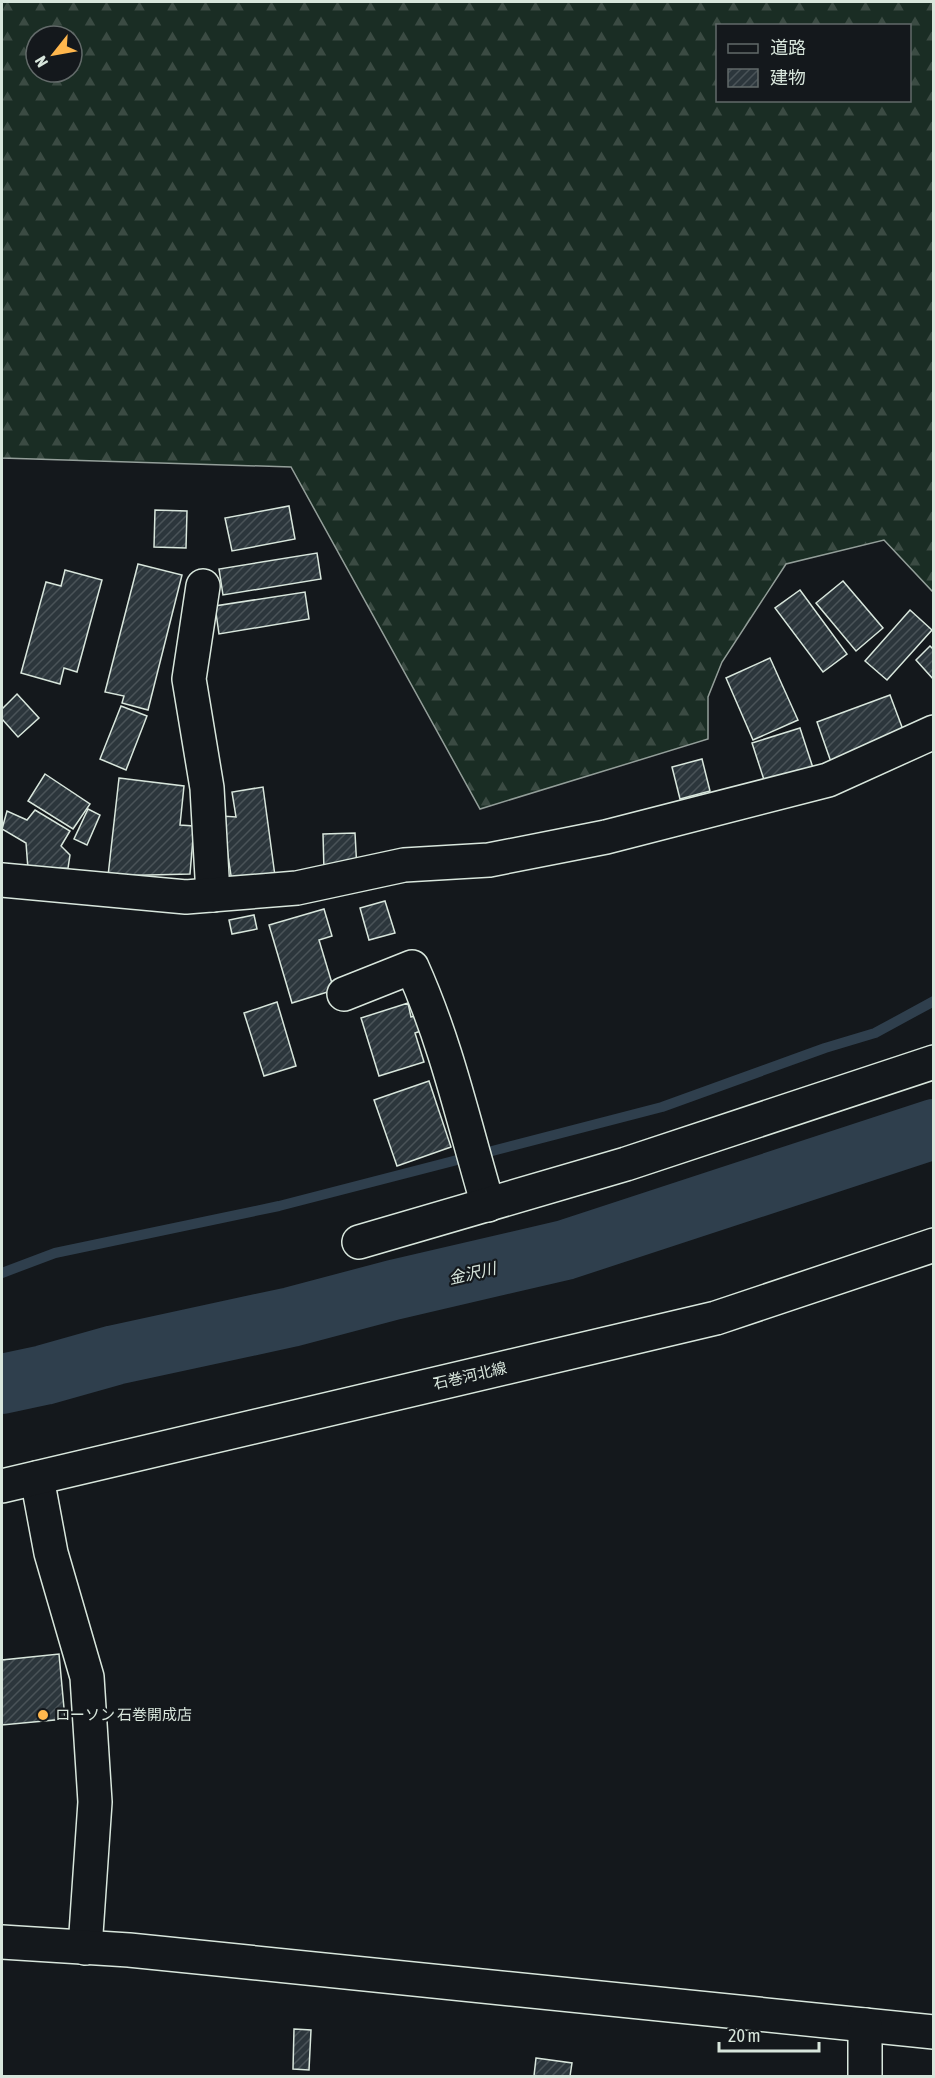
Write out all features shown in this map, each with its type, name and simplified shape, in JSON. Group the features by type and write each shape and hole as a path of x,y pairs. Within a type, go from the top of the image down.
{"street":[{"path":"203,586 189,679 207,788 213,895"},
{"path":"2,880 186,897 297,888 404,865 489,860 606,837 828,780 933,732"},
{"path":"344,994 412,967 430,1009 472,1145 485,1197"},
{"path":"358,1242 485,1197 626,1164 933,1062"},
{"name":"石巻河北線","path":"2,1486 716,1318 933,1245"},
{"path":"36,1478 51,1554 87,1677 95,1802 85,1947"},
{"path":"2,1942 129,1950 933,2032"},
{"path":"865,2025 865,2076"}],"green space":[{"path":"2,2 933,2 933,592 884,540 786,564 722,662 708,697 708,739 480,809 291,467 2,458"}],"building":[{"path":"289,506 295,539 232,551 225,518"},
{"path":"155,510 187,511 186,548 154,547"},
{"path":"317,553 321,579 223,595 219,569"},
{"path":"138,564 182,575 148,710 122,703 124,696 105,692"},
{"path":"65,570 102,580 77,672 64,668 60,684 21,673 46,582 61,586"},
{"path":"843,581 883,628 856,651 816,603"},
{"path":"800,590 847,654 823,672 775,608"},
{"path":"305,592 309,619 219,634 215,606"},
{"path":"910,610 932,630 887,680 865,661"},
{"path":"930,646 934,650 934,680 916,660"},
{"path":"770,658 798,720 753,740 726,678"},
{"path":"17,694 39,718 18,737 2,719 2,709"},
{"path":"890,695 905,735 831,762 817,722"},
{"path":"121,706 147,716 126,770 100,759"},
{"path":"800,728 814,771 766,786 752,743"},
{"path":"702,759 710,791 680,799 672,767"},
{"path":"45,774 90,804 73,829 28,801"},
{"path":"119,778 184,786 180,825 194,826 190,874 108,876"},
{"path":"263,787 275,876 232,882 222,816 236,817 232,792"},
{"path":"88,809 100,815 87,845 74,839"},
{"path":"35,810 70,831 61,846 70,855 68,868 28,869 26,843 2,829 7,811 27,820"},
{"path":"355,833 357,870 324,871 323,834"},
{"path":"385,901 395,933 369,940 360,908"},
{"path":"324,909 332,936 319,940 334,990 292,1003 269,925"},
{"path":"254,915 257,929 232,934 229,920"},
{"path":"277,1002 296,1066 264,1076 244,1013"},
{"path":"408,1003 411,1017 422,1014 427,1029 415,1033 424,1062 379,1076 361,1018"},
{"path":"429,1081 451,1147 397,1166 374,1100"},
{"path":"59,1654 65,1719 2,1725 2,1660"},
{"path":"294,2029 311,2030 309,2070 293,2069"},
{"path":"536,2058 572,2063 570,2076 534,2076"}],"waterway":[{"path":"2,1273 55,1253 279,1206 662,1107 825,1048 875,1033 934,1001"},
{"name":"金沢川","path":"2,1384 115,1355 291,1317 393,1290 565,1250 934,1129"}],"place":[{"name":"ローソン 石巻開成店","path":"43,1715"}]}
